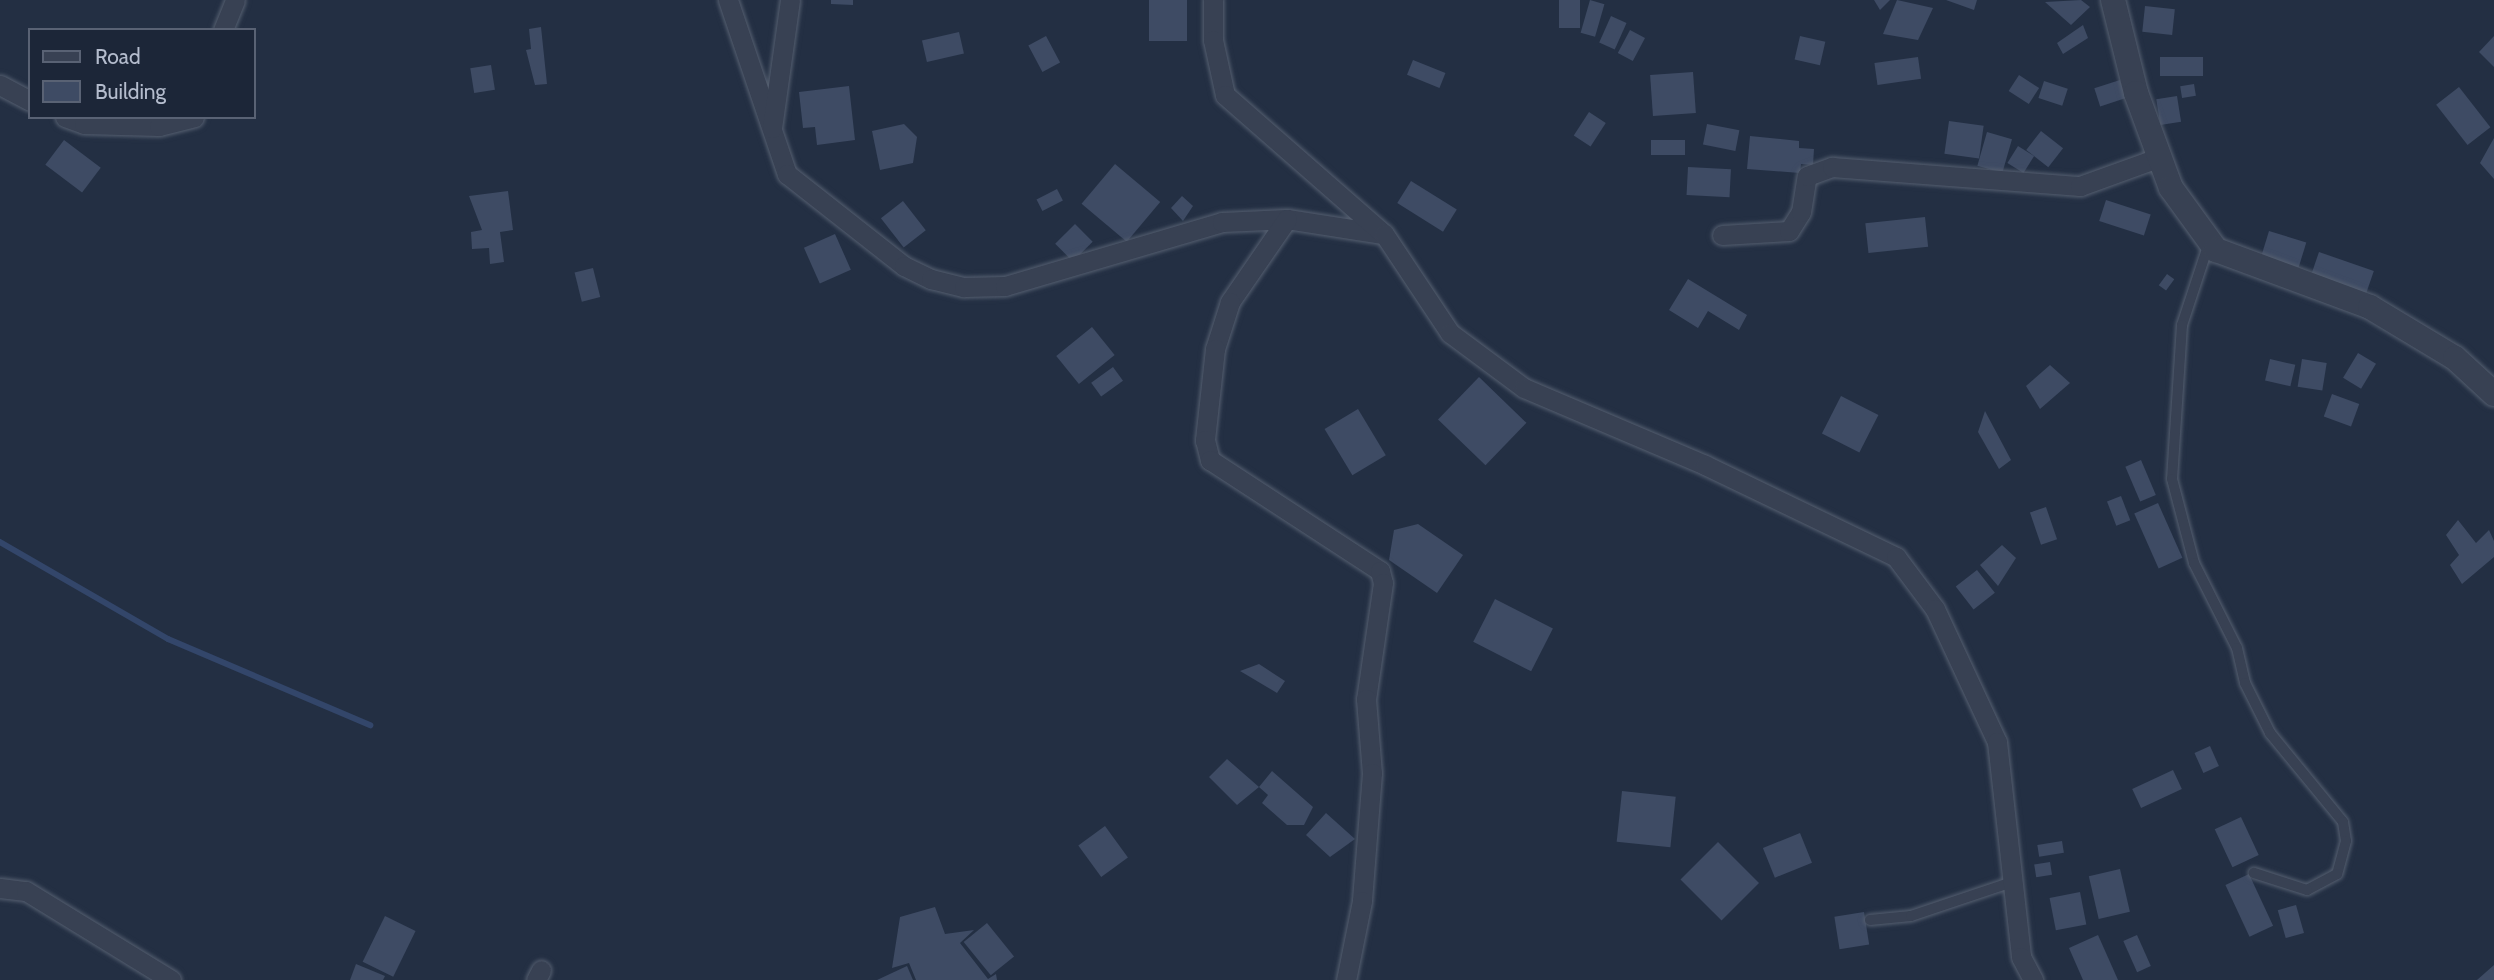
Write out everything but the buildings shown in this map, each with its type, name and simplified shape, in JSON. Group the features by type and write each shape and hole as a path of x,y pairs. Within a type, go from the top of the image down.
{"street":[{"path":"224,28 235,0"},
{"path":"728,0 771,139 787,174 904,265 964,287 1028,282 1222,222 1286,219 1384,234"},
{"path":"771,139 790,0"},
{"path":"1213,0 1213,40 1226,95 1384,234 1450,333 1524,388 1705,465 1896,558 1935,609 1997,742 2016,881 2021,957 2033,980"},
{"path":"2113,0 2171,188 2210,242 2260,268 2370,307 2455,358 2494,394"},
{"path":"0,85 28,101"},
{"path":"70,119 84,124 159,126 186,119"},
{"path":"1722,235 1788,231 1801,212 1808,176 1832,167 2080,186 2160,158"},
{"path":"1286,219 1230,302 1215,349 1205,440 1210,460 1380,571 1383,583 1366,699 1372,773 1362,901 1346,980"},
{"path":"0,888 26,891 170,980"}],"lane":[{"path":"2210,242 2182,325 2172,479 2194,563 2237,648 2245,683 2270,733 2343,822 2346,841 2337,874 2307,890 2254,873"},
{"path":"1870,920 1912,916 2016,881"}],"waterway":[{"path":"0,542 168,639 370,725"}]}
